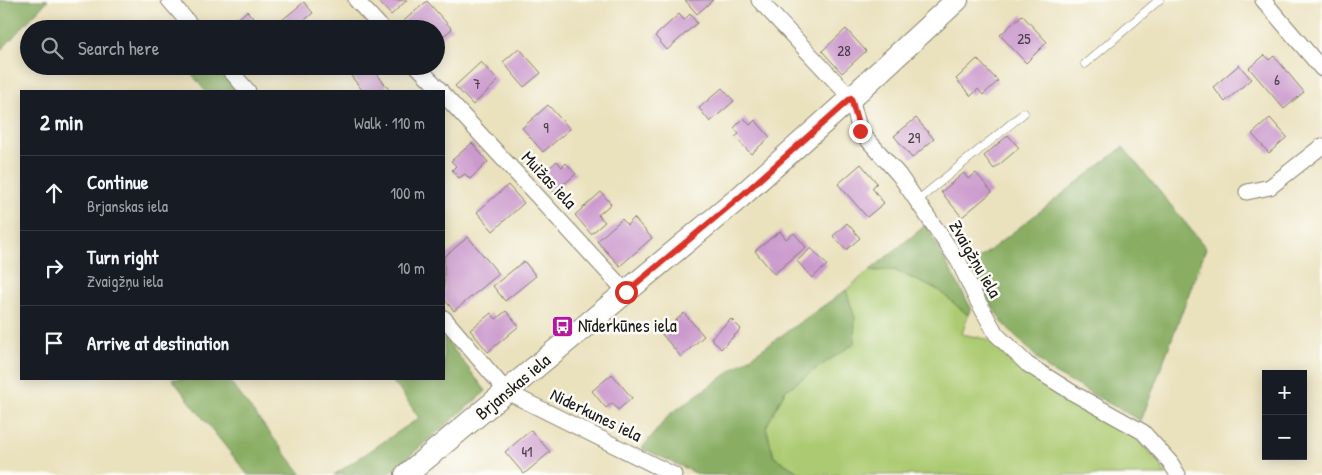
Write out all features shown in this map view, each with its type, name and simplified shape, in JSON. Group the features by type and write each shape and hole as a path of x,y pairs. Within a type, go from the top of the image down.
{"main road":[{"name":"Brjanskas iela","path":"406,475 739,198 957,0"}],"street":[{"path":"169,0 186,20"},
{"path":"356,0 375,20"},
{"name":"Zvaigžņu iela","path":"759,0 851,98 860,131 899,175 959,262 996,334 1027,364 1073,393 1143,432 1170,462 1178,475"},
{"path":"1262,0 1322,69"},
{"path":"234,75 247,90"},
{"path":"426,75 440,90"},
{"name":"Muižas iela","path":"445,96 626,292"},
{"path":"1247,192 1270,187 1322,146"},
{"name":"Niderkunes iela","path":"445,319 507,392 674,475"}],"lane":[{"path":"1085,64 1159,0"},
{"path":"917,201 1024,113"}],"green space":[{"path":"0,0 48,0 29,20 20,20 20,30 0,51"},
{"path":"193,75 238,75 250,90 204,90"},
{"path":"1123,147 1206,248 1141,421 1049,370 1003,323 967,268"},
{"path":"926,225 971,308 968,315 938,290 894,270 869,271"},
{"path":"894,270 938,290 968,315 962,334 986,339 1128,433 1149,452 1167,475 803,475 774,457 766,427 785,391 817,368 855,318 846,290 869,271"},
{"path":"846,290 855,318 854,344 785,391 766,427 774,457 803,475 700,475 642,448 670,414"},
{"path":"445,338 486,391 387,475 334,475 419,418 398,387 390,380 445,380"},
{"path":"173,380 229,380 302,475 248,475"}],"building":[{"path":"377,0 407,0 391,15"},
{"path":"685,0 713,0 697,14"},
{"path":"427,1 444,20 405,20"},
{"path":"304,2 313,13 305,20 282,20"},
{"path":"247,11 254,20 236,20"},
{"path":"679,14 684,20 690,14 697,23 667,50 655,36"},
{"path":"1022,15 1047,42 1026,63 1000,35"},
{"path":"445,21 452,29 445,35"},
{"path":"846,29 866,51 842,73 822,51"},
{"path":"519,48 541,73 524,87 503,62"},
{"path":"1265,55 1269,60 1274,56 1304,92 1284,109 1249,68"},
{"path":"977,59 998,81 983,95 978,89 971,96 956,79"},
{"path":"481,62 498,81 473,105 455,86"},
{"path":"1239,65 1251,79 1225,102 1213,87"},
{"path":"378,75 389,90 362,90 351,76"},
{"path":"722,88 734,101 710,122 699,108"},
{"path":"548,105 570,129 543,152 522,128"},
{"path":"744,118 750,125 755,120 770,137 751,154 735,137 739,134 734,128"},
{"path":"916,118 934,139 912,158 894,136"},
{"path":"1270,118 1287,137 1269,153 1252,134"},
{"path":"1008,135 1019,148 994,169 984,156"},
{"path":"472,143 488,162 470,179 465,174 459,178 452,170 456,166 451,161"},
{"path":"557,161 562,167 566,163 576,174 554,192 540,176"},
{"path":"861,164 877,183 872,188 884,203 867,217 838,184"},
{"path":"964,173 968,179 976,173 992,192 962,217 941,192"},
{"path":"508,185 524,203 493,231 477,212"},
{"path":"601,192 611,204 598,215 605,222 591,234 575,215"},
{"path":"634,218 652,238 620,266 597,241 622,219 627,225"},
{"path":"847,223 860,238 846,250 833,236"},
{"path":"780,231 786,239 794,233 806,247 774,274 755,251"},
{"path":"468,237 499,274 454,311 445,300 445,256"},
{"path":"811,248 827,265 812,278 797,261"},
{"path":"524,261 536,276 505,301 493,286"},
{"path":"506,311 519,326 488,352 470,330 491,313 496,319"},
{"path":"684,313 704,336 681,357 661,333"},
{"path":"731,319 741,329 721,349 711,338"},
{"path":"612,374 632,398 618,410 612,403 606,408 592,391"},
{"path":"531,430 550,452 524,474 505,452"}],"place":[{"name":"Nīderkūnes iela","path":"562,326"}],"route":[{"path":"626,292 739,198 851,98 860,131"}]}
